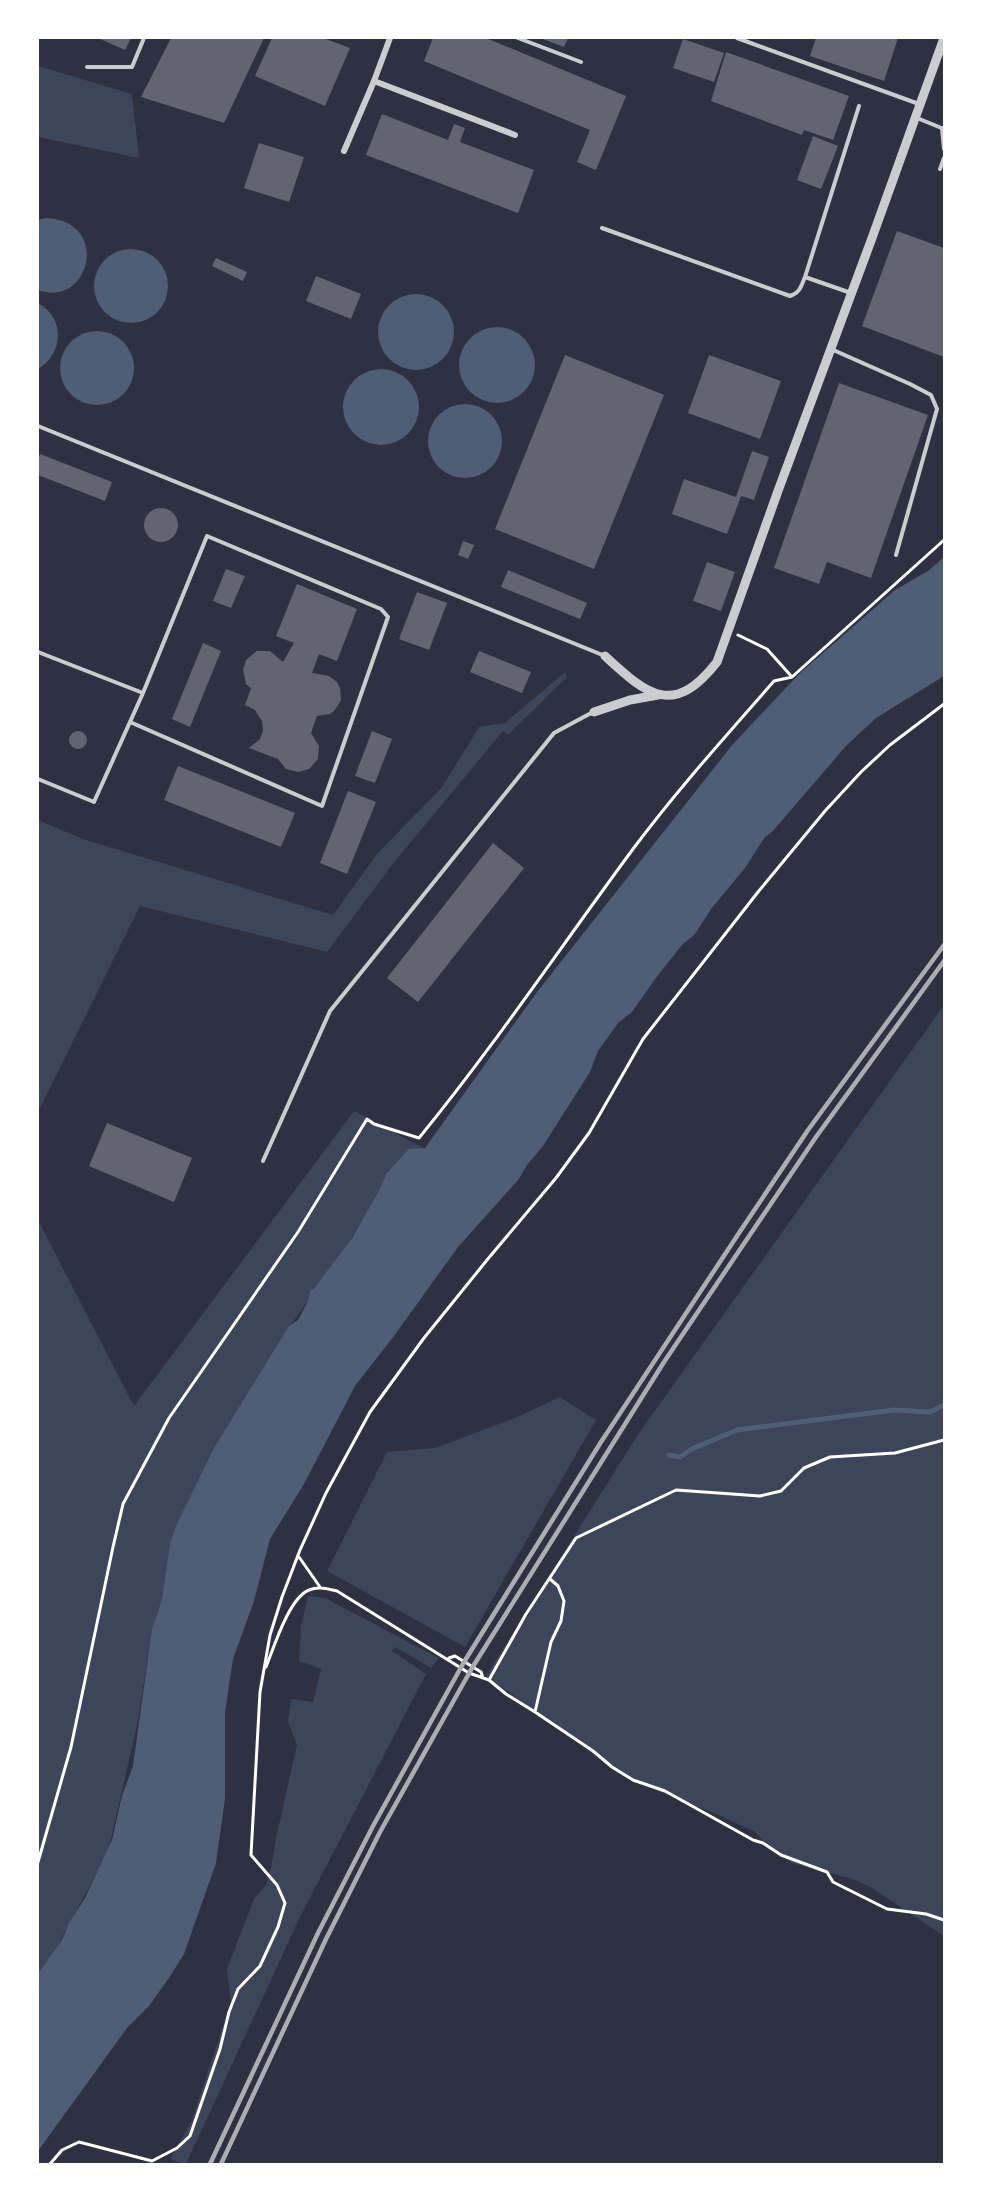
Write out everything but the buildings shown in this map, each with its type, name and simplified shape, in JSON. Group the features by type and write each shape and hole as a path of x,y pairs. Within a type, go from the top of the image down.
{"street":[{"path":"344,151 390,38"},
{"path":"605,656 640,686 667,697 683,691 705,677 717,662 944,38"},
{"path":"374,81 515,135"},
{"path":"594,712 630,700 658,695"}],"lane":[{"path":"87,68 132,67 144,38"},
{"path":"518,38 581,62"},
{"path":"737,38 921,104"},
{"path":"602,228 790,296 796,295 805,277 859,106"},
{"path":"916,117 943,128 945,149"},
{"path":"940,169 945,158"},
{"path":"805,277 852,293"},
{"path":"831,349 910,384 931,396 937,409 896,555"},
{"path":"38,426 605,656"},
{"path":"38,779 94,802 143,693 207,536 381,609 388,617 322,806 130,722"},
{"path":"38,652 143,693"},
{"path":"263,1161 330,1011 554,734 594,712"}],"path":[{"path":"38,1862 71,1747 123,1504 169,1418 298,1232 367,1119 374,1124 419,1138 464,1082 634,847 686,782 774,681 792,677 945,540"},
{"path":"729,631 767,649 792,677"},
{"path":"50,2164 62,2150 79,2142 152,2161 177,2148 190,2136 238,1989 260,1966 278,1927 285,1903 277,1885 251,1855 260,1692 270,1635 300,1550 330,1484 370,1412 424,1338 556,1178 589,1133 643,1039 680,989 825,811 861,772 890,745 945,704"},
{"path":"489,1680 526,1614 576,1538 676,1490 760,1496 781,1491 804,1468 830,1457 895,1453 945,1440"},
{"path":"300,1550 298,1556 320,1587"},
{"path":"536,1712 551,1642 561,1621 564,1600 558,1586 550,1579"},
{"path":"260,1692 266,1666 293,1604 307,1590 320,1587 337,1591 447,1659 455,1656 481,1672 483,1678 633,1780 665,1791 753,1840 763,1843 781,1855 827,1872 833,1882 887,1909 926,1914 945,1920"}],"shaded area":[{"path":"38,66 132,94 139,158 38,137"},
{"path":"45,218 66,222 79,233 86,247 86,262 81,276 70,287 56,292 38,290 38,220"},
{"path":"131,249 152,255 162,265 168,286 162,307 152,317 131,323 110,317 100,307 94,286 100,265 110,255"},
{"path":"416,294 430,297 443,305 451,318 454,332 451,346 443,359 430,367 416,370 402,367 389,359 381,346 378,332 381,318 389,305 402,297"},
{"path":"38,303 53,317 58,336 53,354 38,369"},
{"path":"497,327 512,330 524,338 532,350 535,365 532,380 524,392 512,400 497,403 482,400 470,392 462,380 459,365 462,350 470,338 482,330"},
{"path":"97,331 118,337 128,347 134,368 128,389 118,399 97,405 76,399 66,389 60,368 66,347 76,337"},
{"path":"374,369 388,369 402,375 413,386 419,400 416,422 408,434 388,445 374,445 360,439 349,428 343,414 343,400 349,386 360,375"},
{"path":"465,404 479,407 491,415 499,427 502,441 499,455 491,467 479,475 465,478 451,475 439,467 431,455 428,441 431,427 439,415 451,407"},
{"path":"944,557 944,676 876,718 846,746 772,832 765,837 745,868 711,909 695,934 682,945 632,1012 618,1023 598,1051 590,1072 519,1179 458,1247 355,1386 304,1484 270,1539 254,1601 233,1659 225,1712 225,1799 216,1863 184,1954 149,2006 127,2028 38,2151 38,1974 63,1938 112,1840 122,1796 133,1766 152,1629 162,1599 170,1544 176,1526 214,1448 289,1326 298,1320 308,1301 311,1289 313,1290 352,1238 386,1174 409,1149 425,1148 537,992 733,744 799,674 895,590 928,571"},
{"path":"565,672 567,677 508,735 503,731 395,861 327,952 140,906 38,1112 38,820 83,839 333,915 377,854 442,787 479,727 505,723"},
{"path":"944,1005 944,1936 872,1888 853,1879 792,1863 770,1848 755,1832 629,1779 486,1676 639,1433"},
{"path":"354,1111 425,1149 379,1193 345,1248 283,1336 162,1599 152,1629 138,1721 108,1852 57,1947 38,1977 38,1220 134,1406"},
{"path":"560,1397 596,1420 465,1647 327,1571 387,1452 435,1448 517,1417"},
{"path":"308,1596 325,1598 439,1658 431,1668 395,1647 392,1651 426,1674 300,1917 186,2164 184,2164 170,2159 191,2123 231,2002 227,1969 254,1899 266,1885 271,1868 297,1745 288,1722 291,1699 313,1702 321,1669 299,1661 301,1626"}],"waterway":[{"path":"669,1455 680,1457 692,1449 737,1430 894,1410 930,1412 944,1405"}],"railway":[{"path":"210,2164 318,1933 373,1826 464,1662 601,1442 739,1233 808,1130 944,945"},
{"path":"221,2164 326,1939 380,1832 472,1668 664,1362 816,1137 944,961"}]}
